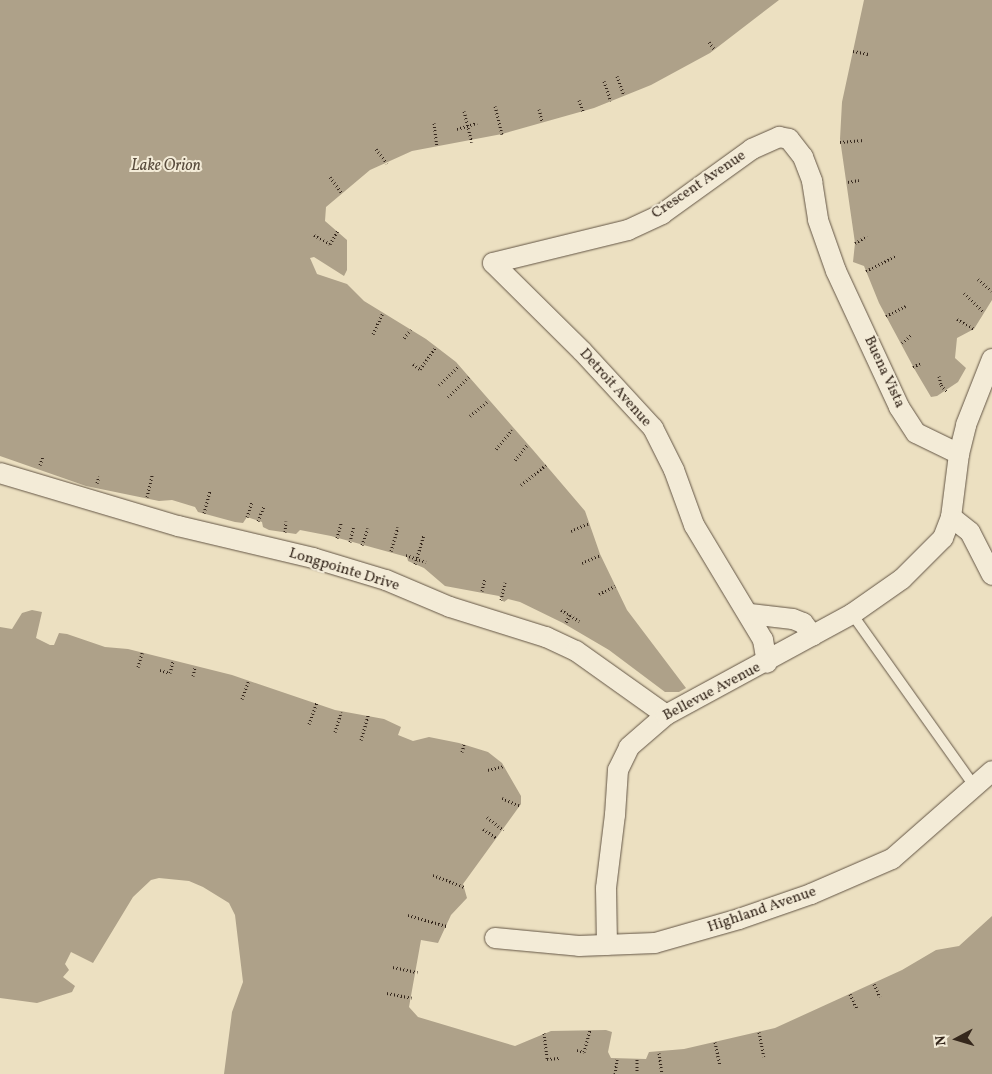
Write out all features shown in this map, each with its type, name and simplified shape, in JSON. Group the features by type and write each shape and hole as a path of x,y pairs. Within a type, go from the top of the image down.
{"street":[{"name":"Crescent Avenue","path":"493,263 603,238 628,230 662,214 752,149 779,137 789,139"},
{"name":"Buena Vista","path":"789,139 803,157 812,181 818,220 836,271 898,407 916,433 959,454"},
{"name":"Detroit Avenue","path":"493,263 589,358 653,428 674,470 694,525 750,614 763,640 767,663"},
{"path":"992,359 966,425 959,454 951,517 970,532 992,575"},
{"name":"Longpointe Drive","path":"0,473 178,526 376,577 450,607 546,637 576,651 666,716"},
{"name":"Bellevue Avenue","path":"607,945 606,888 618,770 629,747 666,716 767,663 852,614 902,580 928,557 943,538 951,517"},
{"path":"750,614 793,619 803,623 813,636"},
{"name":"Highland Avenue","path":"495,938 579,946 655,943 698,932 811,894 892,859 992,771"}],"lane":[{"path":"852,614 975,787"}],"path":[{"path":"709,42 715,50"},
{"path":"852,51 869,54"},
{"path":"618,76 624,95"},
{"path":"604,81 611,101"},
{"path":"579,100 582,111"},
{"path":"495,106 502,134"},
{"path":"538,109 542,121"},
{"path":"464,111 472,142"},
{"path":"457,128 477,122"},
{"path":"434,123 437,146"},
{"path":"840,142 864,140"},
{"path":"376,149 387,162"},
{"path":"330,176 342,194"},
{"path":"848,182 859,180"},
{"path":"314,234 330,244 338,230"},
{"path":"855,243 867,236"},
{"path":"866,271 894,256"},
{"path":"978,278 992,291"},
{"path":"964,293 984,312"},
{"path":"886,316 906,306"},
{"path":"372,334 383,313"},
{"path":"957,319 974,329"},
{"path":"404,338 411,329"},
{"path":"902,343 912,334"},
{"path":"413,364 420,369 436,347"},
{"path":"914,367 921,363"},
{"path":"438,385 459,366"},
{"path":"939,376 941,385 947,392"},
{"path":"448,396 469,377"},
{"path":"470,416 488,401"},
{"path":"496,450 512,430"},
{"path":"514,460 527,445"},
{"path":"521,485 546,465"},
{"path":"147,498 152,476"},
{"path":"204,514 210,491"},
{"path":"247,517 252,502"},
{"path":"258,521 264,506"},
{"path":"285,532 286,522"},
{"path":"337,538 341,522"},
{"path":"571,531 589,523"},
{"path":"350,542 354,524"},
{"path":"391,552 398,527"},
{"path":"362,545 368,528"},
{"path":"415,564 424,535"},
{"path":"406,555 426,562"},
{"path":"582,563 600,555"},
{"path":"482,591 485,578"},
{"path":"500,600 505,582"},
{"path":"600,594 615,586"},
{"path":"561,610 579,621"},
{"path":"565,624 570,615"},
{"path":"138,667 142,653"},
{"path":"160,670 170,673 173,660"},
{"path":"193,676 195,667"},
{"path":"242,699 249,680"},
{"path":"309,724 317,702"},
{"path":"335,732 342,712"},
{"path":"361,740 368,715"},
{"path":"462,752 464,744"},
{"path":"488,770 504,766"},
{"path":"502,798 520,806"},
{"path":"487,817 503,830"},
{"path":"483,829 497,838"},
{"path":"433,875 464,887"},
{"path":"408,915 446,926"},
{"path":"393,967 416,972"},
{"path":"874,984 880,997"},
{"path":"387,993 412,998"},
{"path":"850,994 857,1009"},
{"path":"576,1050 584,1052 590,1030"},
{"path":"759,1032 764,1057"},
{"path":"544,1033 546,1059 559,1058"},
{"path":"715,1042 720,1065"},
{"path":"659,1053 662,1074"},
{"path":"615,1074 617,1059"},
{"path":"637,1074 638,1060"}],"water":[{"name":"Lake Orion","path":"0,0 779,0 710,53 651,85 594,108 502,134 412,151 370,170 326,207 325,221 347,240 347,270 344,276 314,257 310,258 317,274 347,284 364,301 426,339 456,362 533,450 585,511 600,554 627,610 686,688 679,692 665,692 609,650 563,623 520,602 508,599 504,602 499,596 445,586 424,568 408,561 407,557 331,536 300,530 296,534 269,530 263,527 262,522 247,517 243,523 235,522 198,512 195,507 172,500 159,501 86,486 0,456"},
{"path":"864,0 992,0 992,300 974,329 957,338 955,358 966,368 958,382 937,396 931,397 915,370 879,303 864,266 853,262 855,243 840,139 842,102"},
{"path":"32,610 42,612 36,638 50,645 54,645 59,633 67,634 105,647 128,649 232,675 335,710 384,719 401,727 398,735 413,741 429,737 459,743 488,752 502,763 521,796 521,804 463,884 467,898 451,915 438,943 421,940 409,1007 418,1017 515,1046 551,1031 606,1030 612,1032 608,1052 611,1058 646,1059 649,1052 684,1049 775,1028 902,970 936,950 959,946 992,916 992,1074 224,1074 232,1012 243,982 235,915 229,903 203,887 189,881 159,878 151,880 133,897 93,963 71,952 65,964 69,970 63,977 75,986 72,992 37,1003 0,998 0,627 12,629 22,613"}]}
